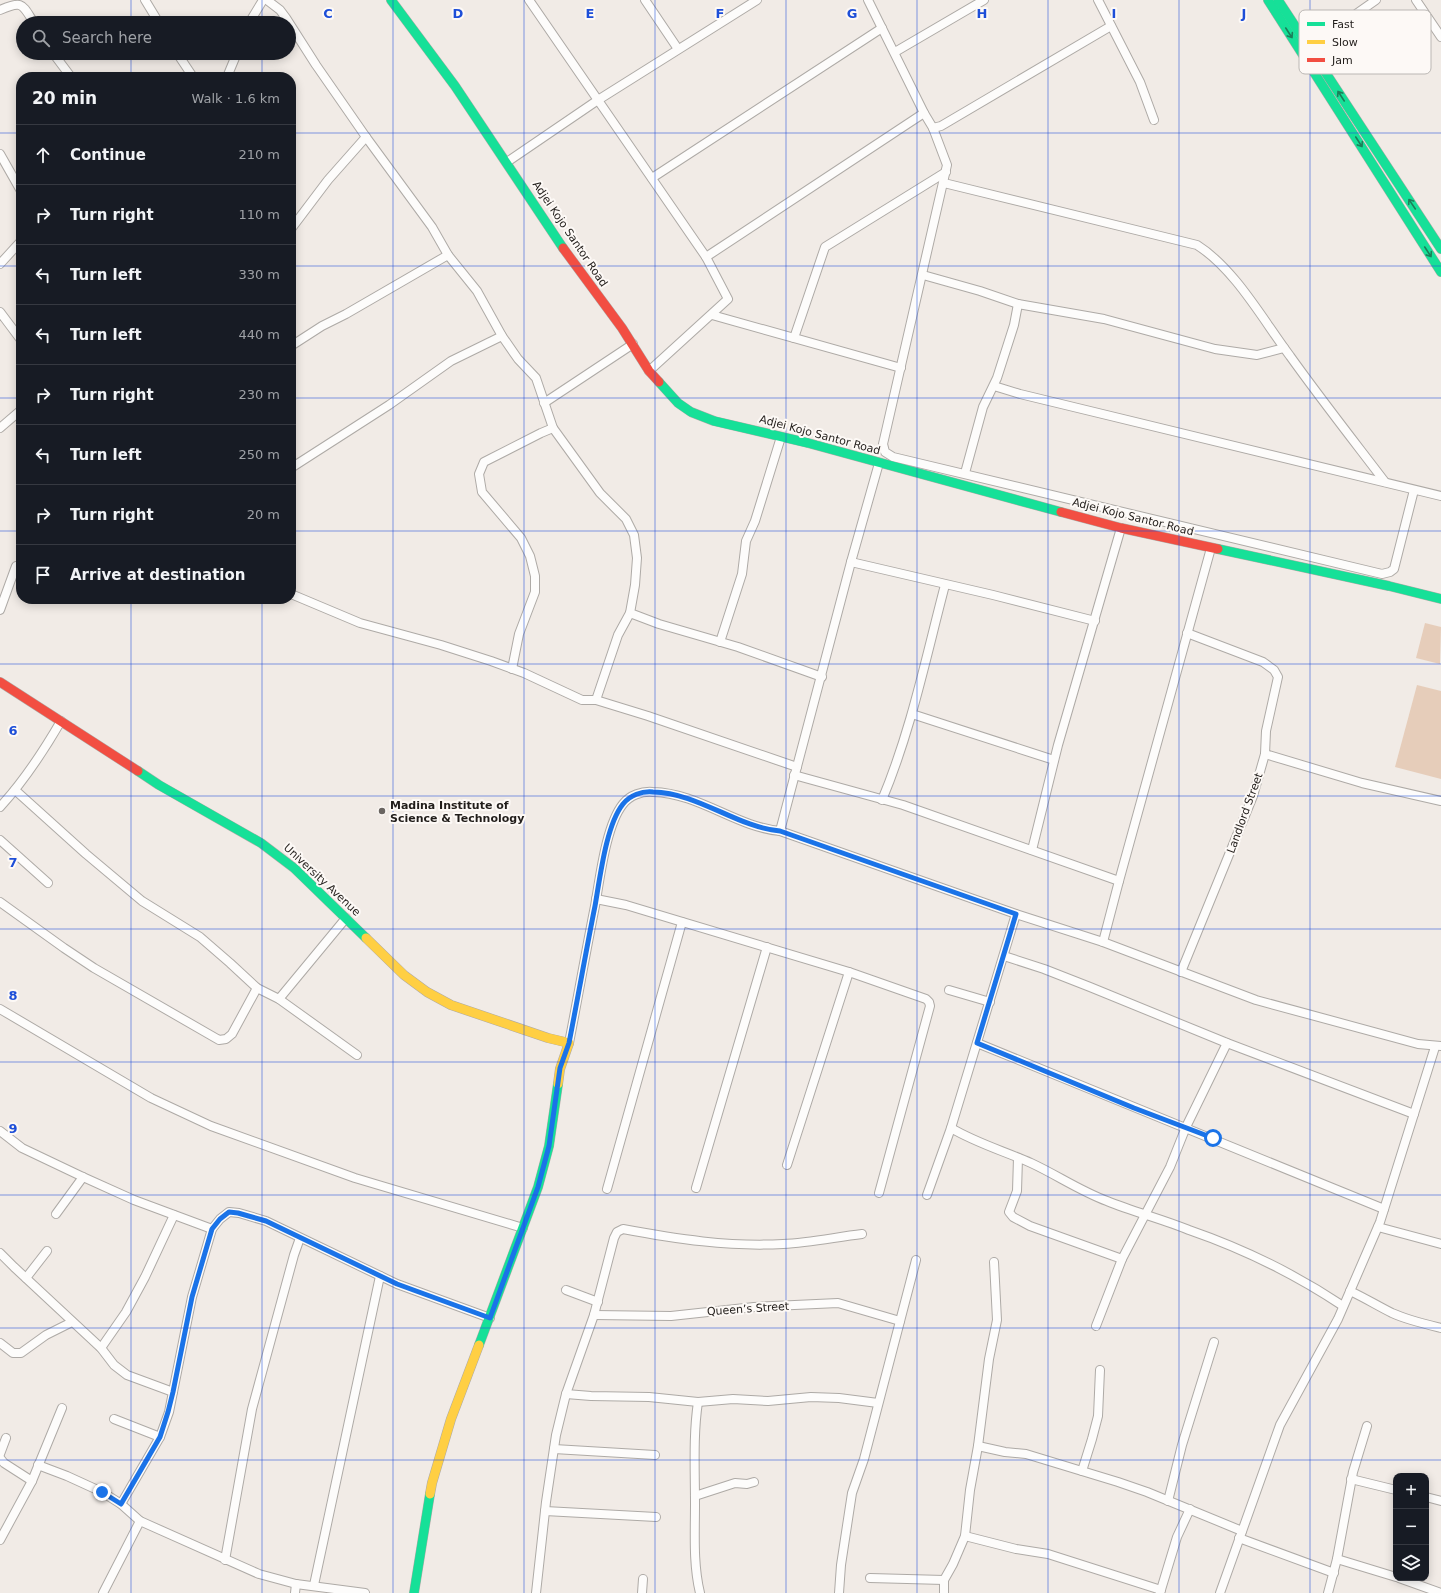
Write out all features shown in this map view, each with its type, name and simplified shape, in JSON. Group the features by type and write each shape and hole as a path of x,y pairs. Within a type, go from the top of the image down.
{"street":[{"path":"145,0 155,16"},
{"path":"253,16 263,0"},
{"path":"267,0 280,10 284,16"},
{"name":"Adjei Kojo Santor Road","path":"391,0 455,86 507,162 572,263 633,344 649,371 678,403 691,412 714,420 808,443 1121,528 1441,598"},
{"path":"529,0 706,257 728,299 649,371"},
{"path":"645,0 678,49"},
{"path":"507,162 598,100 757,0"},
{"path":"868,0 924,113 933,128 948,165 883,444 885,452 893,457 1382,574 1390,572 1394,568 1414,490"},
{"path":"895,52 984,0"},
{"path":"1098,0 1140,82 1154,120"},
{"path":"1268,0 1299,49"},
{"path":"1278,0 1299,32"},
{"path":"1362,10 1376,0"},
{"path":"1416,0 1423,10"},
{"path":"0,10 12,3 19,3 24,6 30,16"},
{"path":"1431,21 1440,34"},
{"path":"933,128 941,126 1111,26"},
{"path":"652,178 882,28"},
{"path":"296,34 366,137 432,227 448,255 477,291 502,336 518,358 536,378 553,428 600,493 626,519 634,535 637,558 633,599 630,613 618,635 596,700"},
{"path":"58,60 67,72"},
{"path":"182,60 190,72"},
{"path":"229,72 234,60"},
{"path":"1315,74 1441,272"},
{"path":"1327,74 1441,249"},
{"path":"706,257 924,113"},
{"path":"296,222 328,180 366,137"},
{"path":"0,154 16,182"},
{"path":"794,338 825,247 946,172"},
{"path":"944,183 1197,245 1211,254 1228,272 1385,482"},
{"path":"0,264 16,246"},
{"path":"296,343 322,326 368,302 448,255"},
{"path":"923,275 980,290 1018,304 1104,319 1215,348 1257,355 1284,348"},
{"path":"965,473 983,408 994,386 1014,325 1018,304"},
{"path":"0,312 3,322 16,335"},
{"path":"712,315 901,368"},
{"path":"296,465 389,405 451,361 502,336"},
{"path":"544,403 633,344"},
{"path":"994,386 1020,394 1441,496"},
{"path":"0,428 16,414"},
{"path":"512,669 519,634 535,592 535,576 530,556 521,538 482,492 479,474 484,462 553,428"},
{"path":"720,642 742,574 746,541 755,521 781,437"},
{"path":"780,831 822,677 851,562 879,463"},
{"path":"1032,850 1054,760 1121,528"},
{"path":"1104,942 1119,880 1211,548"},
{"path":"851,562 993,595 1095,621"},
{"path":"0,610 16,566"},
{"path":"882,800 894,772 912,714 945,585"},
{"path":"296,596 360,623 441,645 512,669 582,700 596,700 648,716 796,771 882,800 911,808 1119,880"},
{"path":"630,613 659,624 720,642 822,677"},
{"name":"Landlord Street","path":"1181,972 1253,796 1265,754 1266,731 1278,677 1274,670 1263,662 1187,632"},
{"name":"University Avenue","path":"0,682 60,722 112,753 159,785 274,852 294,868 404,975 427,992 440,1000 515,1027 569,1043"},
{"path":"912,714 1054,760"},
{"path":"0,807 41,756 60,722"},
{"path":"1265,754 1362,783 1441,802"},
{"path":"15,790 142,902 200,937 257,988 279,999 357,1055"},
{"path":"414,1593 432,1483 451,1419 538,1187 549,1146 560,1068 569,1043 603,858 612,829 623,804 629,798 651,792 677,796 697,802 750,824 780,831 1016,914 1104,942 1256,1000 1418,1044 1438,1046 1414,1114 1378,1227 1343,1306 1280,1425 1220,1593"},
{"path":"0,840 48,883"},
{"path":"596,899 626,905 849,972 926,998 930,1006 879,1193"},
{"path":"0,902 94,968 219,1040 226,1039 232,1034 257,988"},
{"path":"927,1195 951,1128 1016,914"},
{"path":"279,999 346,918"},
{"path":"607,1188 682,922"},
{"path":"696,1188 767,948"},
{"path":"1004,956 1044,969 1227,1043 1414,1114"},
{"path":"788,1165 849,972"},
{"path":"949,990 990,1002"},
{"path":"0,1009 151,1098 212,1126 355,1178 523,1228"},
{"path":"977,1043 1384,1209"},
{"path":"1096,1326 1122,1260 1170,1167 1186,1127 1227,1043"},
{"path":"951,1128 966,1137 1056,1175 1076,1188 1106,1201 1188,1229 1262,1259 1343,1306"},
{"path":"0,1131 22,1148 83,1177 134,1200 212,1229"},
{"path":"1018,1158 1017,1190 1009,1212 1013,1217 1030,1226 1122,1260"},
{"path":"56,1214 83,1177"},
{"path":"121,1504 160,1437 173,1392 192,1297 212,1229 220,1219 229,1212 266,1221 397,1284 490,1318"},
{"path":"101,1348 130,1305 174,1215"},
{"path":"1378,1227 1441,1244"},
{"path":"536,1593 545,1511 556,1435 566,1394 598,1302 615,1235 623,1229 678,1239 750,1244 784,1244 862,1234"},
{"path":"225,1560 252,1409 300,1238"},
{"path":"26,1278 47,1251"},
{"path":"0,1252 101,1348 114,1365 127,1375 173,1392"},
{"path":"839,1593 841,1565 852,1494 864,1460 916,1260"},
{"path":"944,1593 944,1580 965,1536 970,1490 978,1446 989,1359 997,1320 994,1262"},
{"path":"314,1585 380,1276"},
{"path":"566,1290 598,1302"},
{"path":"1350,1291 1392,1313 1441,1328"},
{"name":"Queen’s Street","path":"594,1315 670,1316 754,1307 838,1303 900,1321"},
{"path":"0,1343 14,1353 21,1353 46,1335 72,1322"},
{"path":"1168,1501 1182,1445 1214,1342"},
{"path":"1082,1471 1098,1416 1100,1370"},
{"path":"566,1394 649,1397 698,1402 733,1399 768,1401 811,1397 839,1398 878,1403"},
{"path":"698,1402 695,1447 695,1496 696,1575 700,1593"},
{"path":"0,1540 32,1481 62,1408"},
{"path":"114,1419 160,1437"},
{"path":"1328,1593 1334,1574 1352,1479 1367,1426"},
{"path":"0,1454 6,1438"},
{"path":"978,1446 1005,1452 1026,1454 1118,1482 1190,1509 1241,1534 1334,1574"},
{"path":"554,1449 655,1455"},
{"path":"0,1458 4,1463 32,1481"},
{"path":"38,1465 102,1492 121,1504 140,1521 258,1574 296,1584 314,1585 365,1593"},
{"path":"1352,1479 1393,1489"},
{"path":"695,1496 735,1484 747,1484 754,1482"},
{"path":"1429,1498 1441,1501"},
{"path":"965,1536 1016,1549 1048,1554 1160,1592 1177,1537 1190,1509"},
{"path":"545,1511 656,1517"},
{"path":"103,1593 140,1521"},
{"path":"1337,1559 1393,1577"},
{"path":"870,1578 944,1580"},
{"path":"642,1593 643,1579"},
{"path":"1406,1581 1441,1593"},
{"path":"295,1593 296,1584"}],"shaded area":[{"path":"1425,623 1441,627 1440,664 1416,658"},
{"path":"1417,685 1441,691 1441,779 1395,767"}],"traffic: fast":[{"path":"391,0 455,86 563,248"},
{"path":"1268,0 1299,49"},
{"path":"1278,0 1299,32"},
{"path":"1315,74 1441,272"},
{"path":"1326,74 1441,249"},
{"path":"659,382 678,403 691,412 714,421 808,443 1061,512"},
{"path":"1218,549 1389,586 1441,599"},
{"path":"138,771 159,785 261,843 294,868 366,938"},
{"path":"479,1345 538,1187 549,1146 558,1084"},
{"path":"414,1593 430,1494"}],"traffic: slow":[{"path":"366,938 404,975 427,992 451,1005 548,1038 569,1043 560,1069 558,1084"},
{"path":"430,1494 451,1419 479,1345"}],"traffic: jam":[{"path":"563,248 622,328 649,371 659,382"},
{"path":"1061,512 1121,528 1218,549"},
{"path":"0,682 138,771"}],"place":[{"name":"Madina Institute of Science & Technology","path":"382,811"}],"route":[{"path":"102,1492 121,1504 160,1437 173,1392 192,1297 212,1229 220,1219 229,1212 266,1221 397,1284 490,1318 538,1187 549,1146 560,1068 569,1043 603,858 619,811 629,798 634,796 651,792 659,792 697,802 750,824 780,831 1016,914 977,1043 1134,1108 1213,1138"}]}
